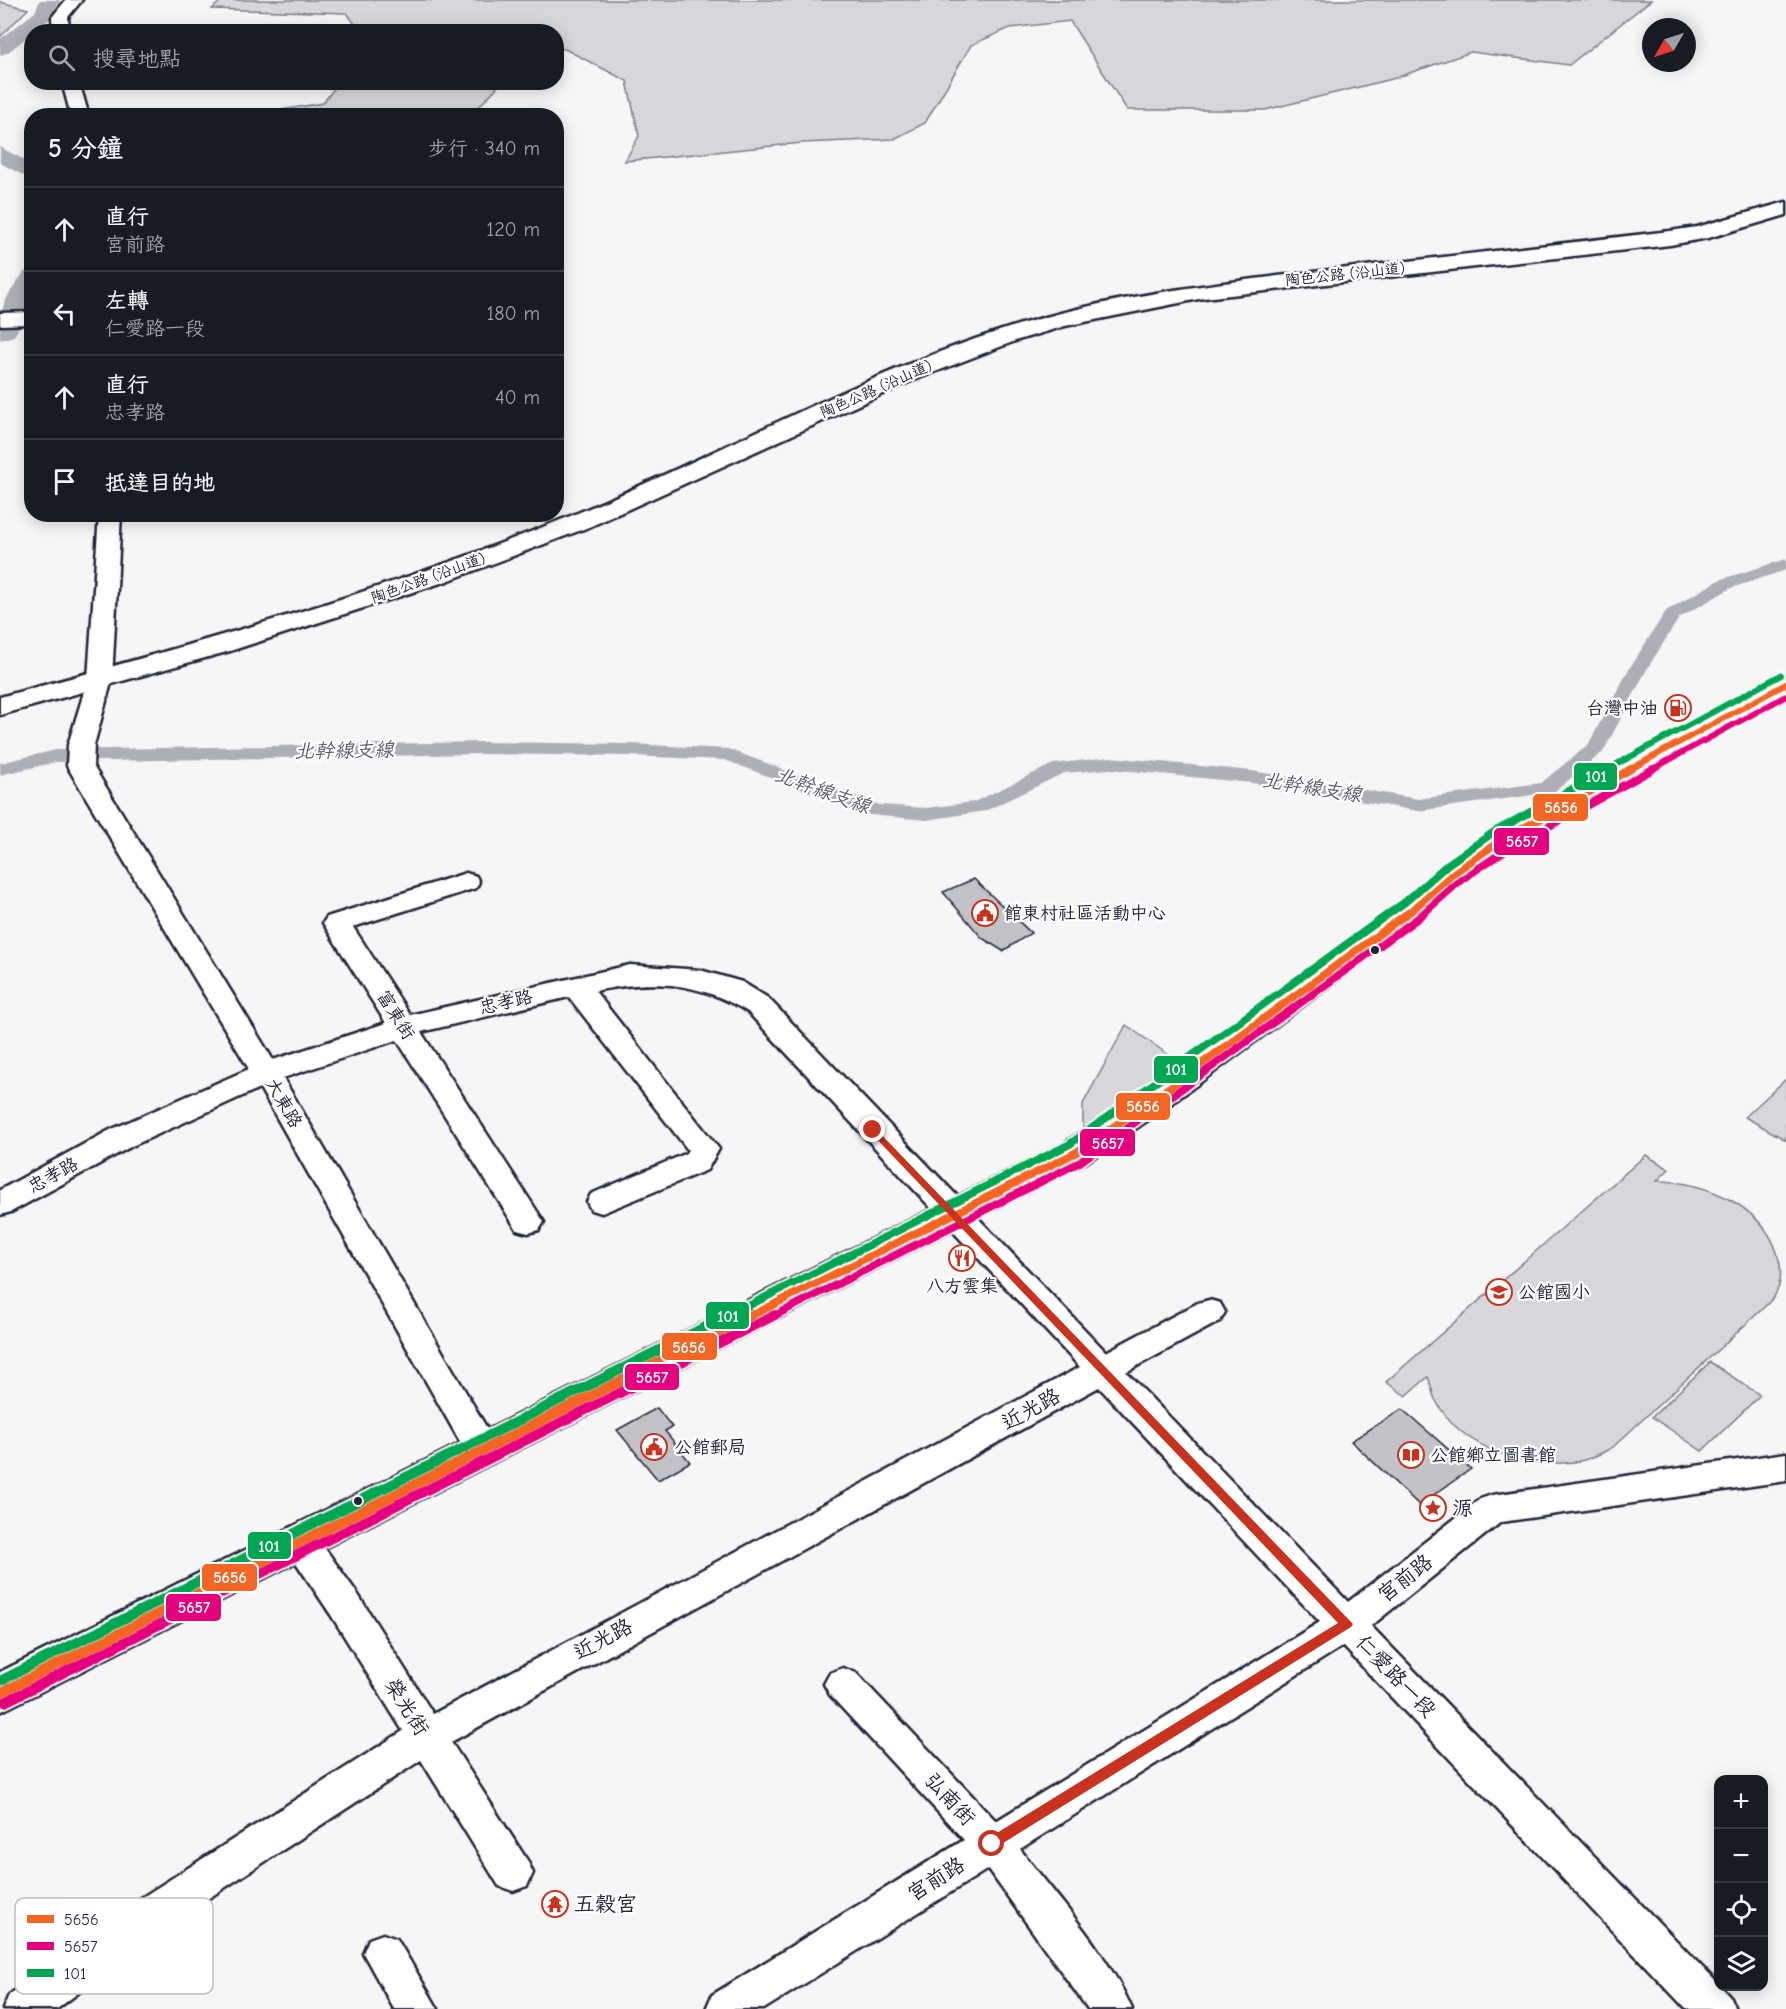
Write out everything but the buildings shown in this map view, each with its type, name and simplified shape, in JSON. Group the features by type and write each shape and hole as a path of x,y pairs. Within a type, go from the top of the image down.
{"main road":[{"name":"陶色公路 (沿山道)","path":"0,706 329,613 443,574 580,521 927,366 1055,321 1147,300 1204,291 1700,233 1786,208"},
{"path":"0,1693 1075,1153 1393,924 1455,872 1500,841 1786,684"}],"street":[{"path":"60,24 60,17 74,0"},
{"path":"72,90 78,108"},
{"path":"0,319 24,318"},
{"path":"100,679 110,522"},
{"name":"大東路","path":"100,679 81,750 108,814 266,1073 483,1451"},
{"name":"富東街","path":"466,882 337,923 528,1222"},
{"name":"忠孝路","path":"0,1204 121,1138 266,1073 404,1028 630,974 664,974 700,979 732,989 758,1005 953,1214"},
{"path":"574,986 704,1149 696,1162 602,1202"},
{"name":"仁愛路一段","path":"953,1214 1714,2009"},
{"name":"近光路","path":"175,1898 425,1737 1209,1311"},
{"name":"宮前路","path":"727,2009 1347,1624 1492,1509 1786,1467"},
{"name":"榮光街","path":"301,1542 344,1604 425,1737 513,1873"},
{"name":"弘南街","path":"843,1684 992,1844 1080,1961 1111,2009"},
{"path":"383,1953 417,2009"},
{"name":"近光路","path":"24,2009 44,1994"}],"shaded area":[{"path":"222,0 1651,0 1569,65 1471,52 1392,79 1265,110 1127,110 1070,21 1010,28 971,45 925,123 894,139 802,143 625,161 639,136 627,81 564,49 564,24 355,24 347,13 212,9"},
{"path":"0,2 28,9 0,37"},
{"path":"333,90 494,90 478,108 293,108 323,103"},
{"path":"1126,1025 1183,1065 1152,1088 1083,1129 1083,1104"},
{"path":"1786,1079 1786,1140 1745,1117"},
{"path":"1646,1155 1669,1169 1657,1181 1676,1182 1714,1192 1748,1212 1773,1242 1780,1264 1779,1287 1767,1304 1613,1447 1588,1459 1564,1463 1542,1463 1499,1453 1479,1444 1446,1417 1435,1399 1428,1377 1406,1396 1386,1382"},
{"path":"1710,1362 1760,1395 1702,1451 1652,1417"}],"waterway":[{"path":"32,24 43,15 50,0"},
{"path":"0,49 24,30"},
{"path":"0,153 24,169"},
{"path":"0,333 5,331 15,303 24,289"},
{"name":"北幹線支線","path":"0,769 56,756 480,748 631,750 728,755 877,811 926,814 978,807 1060,768 1110,763 1252,777 1418,805 1547,788 1596,748 1638,669 1672,615 1725,584 1786,564"}],"transit line":[{"name":"101","path":"0,1681 1070,1144 1405,902 1448,864 1494,832 1781,675"},
{"name":"5656","path":"0,1693 1075,1153 1148,1103 1412,910 1455,872 1500,841 1786,684"},
{"name":"5657","path":"5,1702 1080,1162 1154,1111 1418,918 1461,880 1506,850 1786,696"}],"place":[{"name":"台灣中油","path":"1678,708"},
{"name":"館東村社區活動中心","path":"985,913"},
{"name":"八方雲集","path":"962,1258"},
{"name":"公館國小","path":"1499,1292"},
{"name":"公館郵局","path":"654,1447"},
{"name":"公館鄉立圖書館","path":"1411,1455"},
{"name":"源","path":"1433,1508"},
{"name":"五穀宮","path":"555,1904"}],"route":[{"path":"873,1130 1347,1624 992,1844"}]}
